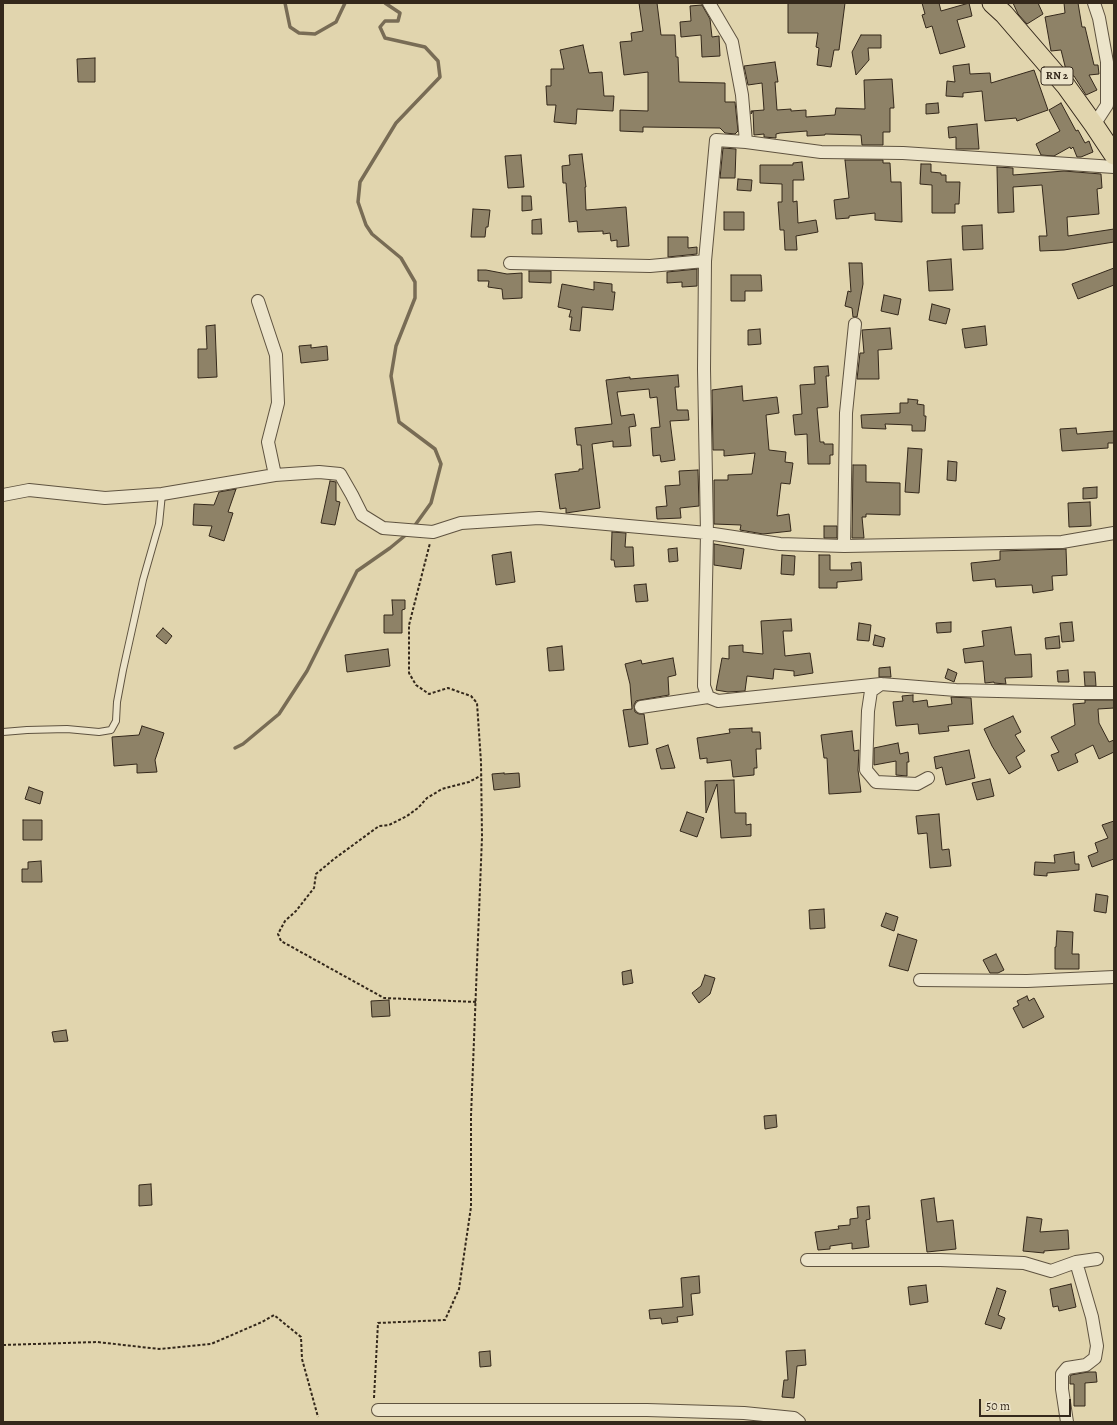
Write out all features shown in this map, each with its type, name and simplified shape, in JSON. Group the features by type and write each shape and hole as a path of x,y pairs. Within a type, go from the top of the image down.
{"main road":[{"name":"RN 2","path":"992,3 1004,14 1066,86 1114,155"}],"street":[{"path":"710,3 732,42 742,95 746,142"},
{"path":"1094,3 1099,18 1107,62 1107,105 1094,125"},
{"path":"708,697 704,686 707,532 704,370 705,261 716,140 746,142 821,152 903,153 1114,167"},
{"path":"510,263 650,266 705,261"},
{"path":"258,301 276,355 278,403 268,442 275,475"},
{"path":"844,546 846,413 855,324"},
{"path":"3,495 29,490 105,498 162,494 275,475 320,472 340,474 362,515 383,528 432,532 461,522 539,518 707,532 780,544 844,546 1062,542 1114,533"},
{"path":"881,684 871,691 868,711 866,770 876,782 916,784 928,778"},
{"path":"641,707 708,697 718,701 881,684 956,690 1114,693"},
{"path":"920,980 1027,981 1114,977"},
{"path":"807,1260 940,1260 1024,1263 1051,1272 1076,1262 1097,1259"},
{"path":"1067,1422 1062,1389 1062,1374 1067,1368 1086,1365 1095,1358 1097,1346 1092,1317 1076,1262"},
{"path":"378,1410 654,1410 744,1413 794,1418 799,1422"}],"lane":[{"path":"3,732 67,729 99,732 111,730 116,721 117,702 123,670 143,580 159,524 162,494"}],"path":[{"path":"378,1410 374,1408 378,1323 445,1320 459,1289 470,1207 471,1116 482,837 482,775 478,703 471,696 448,688 429,694 416,685 409,673 409,625 432,532"},
{"path":"476,1002 384,998 281,941 278,934 286,921 314,888 316,874 334,859 379,826 389,824 407,816 418,808 426,798 442,789 469,782 482,775"},
{"path":"3,1345 97,1342 159,1349 180,1348 211,1344 262,1322 274,1315 301,1337 302,1359 318,1417"}],"building":[{"path":"639,3 657,3 661,35 675,35 679,82 725,83 725,102 735,102 738,131 735,134 725,133 720,128 643,127 643,132 620,131 620,110 648,111 648,72 624,75 620,42 632,41 631,33 643,31"},
{"path":"788,3 845,3 839,50 834,50 831,67 817,65 819,48 816,47 818,33 788,33"},
{"path":"922,3 939,3 941,11 969,3 972,16 957,20 965,47 940,54 932,26 926,28 922,15 925,14"},
{"path":"1013,3 1038,3 1043,14 1027,24 1018,14"},
{"path":"1064,3 1078,3 1082,27 1085,27 1094,65 1098,65 1099,74 1089,75 1097,90 1086,95 1074,76 1070,74 1069,69 1066,70 1061,50 1051,51 1045,17 1065,13"},
{"path":"702,5 710,19 712,37 719,36 720,56 702,57 701,35 681,37 680,22 691,21 690,6"},
{"path":"861,35 881,35 881,48 868,48 869,60 856,75 852,52"},
{"path":"583,45 589,73 602,72 604,96 614,96 613,111 577,109 576,124 554,122 556,105 547,105 546,86 551,86 551,69 564,69 560,50"},
{"path":"95,58 95,82 78,82 77,59"},
{"path":"775,62 778,82 775,82 777,110 806,110 806,117 835,115 836,108 865,109 864,80 892,79 894,108 890,108 890,132 883,132 883,145 862,145 861,135 825,134 807,136 807,131 780,133 776,134 776,138 764,137 764,134 754,135 753,111 751,114 751,111 764,110 762,83 748,85 744,66"},
{"path":"969,64 970,74 990,73 991,83 1034,70 1048,110 1017,121 1016,118 985,121 982,91 963,93 963,97 946,96 947,81 955,82 953,66"},
{"path":"938,103 939,113 926,114 926,104"},
{"path":"1061,103 1076,131 1078,130 1085,143 1089,141 1093,152 1077,157 1073,147 1071,149 1070,147 1054,156 1041,155 1036,144 1060,131 1049,110"},
{"path":"977,124 979,149 956,149 956,137 949,138 948,127"},
{"path":"723,148 736,149 735,178 720,178"},
{"path":"582,154 586,187 586,210 626,207 629,246 617,247 617,240 611,241 610,233 603,234 603,231 578,232 577,221 569,222 566,183 563,183 562,166 570,165 569,155"},
{"path":"521,155 524,187 508,188 505,156"},
{"path":"845,160 883,160 883,163 890,163 891,182 901,182 902,222 875,220 875,213 836,219 834,200 849,198"},
{"path":"802,162 804,180 793,180 793,202 797,201 798,223 816,220 818,232 796,236 797,250 785,250 784,230 780,230 778,202 782,202 782,184 760,183 760,165 793,165 793,163"},
{"path":"921,164 931,164 931,172 946,175 946,182 960,182 959,204 955,204 955,213 932,213 932,185 920,184"},
{"path":"997,167 1013,168 1013,175 1064,171 1101,174 1102,188 1097,189 1099,214 1067,217 1068,236 1114,229 1114,242 1064,250 1040,251 1039,236 1047,236 1042,185 1013,187 1014,212 998,213"},
{"path":"738,179 752,180 751,191 737,190"},
{"path":"522,196 531,196 532,210 522,211"},
{"path":"473,209 490,210 485,237 471,237"},
{"path":"724,212 744,212 744,230 724,230"},
{"path":"541,219 542,234 532,234 532,220"},
{"path":"982,225 983,249 963,250 962,226"},
{"path":"668,237 688,237 688,248 697,247 697,254 668,257"},
{"path":"951,259 953,290 929,291 927,261"},
{"path":"849,263 862,263 863,284 857,317 853,317 852,308 845,306 848,291 851,292"},
{"path":"1114,268 1114,285 1078,299 1072,284"},
{"path":"697,269 697,286 682,287 682,282 667,283 667,272"},
{"path":"478,270 507,274 522,273 522,298 503,299 502,289 488,287 489,281 478,281"},
{"path":"529,271 551,271 551,283 529,282"},
{"path":"731,275 761,275 762,291 745,291 745,301 731,301"},
{"path":"594,282 612,284 612,292 615,292 613,310 582,307 580,331 570,330 572,317 569,317 571,310 558,307 562,284 594,290"},
{"path":"884,295 901,299 898,315 881,311"},
{"path":"932,304 950,309 946,324 929,320"},
{"path":"215,325 217,377 198,378 198,349 207,349 206,326"},
{"path":"985,326 987,345 965,348 962,329"},
{"path":"890,328 892,349 878,350 879,379 857,379 860,353 864,353 862,330"},
{"path":"760,329 761,344 748,345 748,330"},
{"path":"311,345 311,348 327,346 328,360 301,363 299,346"},
{"path":"828,366 829,376 826,376 828,407 817,408 820,442 824,442 824,444 833,444 833,455 830,455 830,464 808,464 807,434 795,435 793,415 802,414 800,385 815,384 814,367"},
{"path":"678,375 679,387 675,387 677,410 688,410 689,420 670,421 675,460 661,462 660,455 653,456 651,428 660,427 657,397 650,398 649,389 617,392 621,416 634,414 636,426 629,427 631,446 613,447 613,441 592,444 600,508 566,513 566,508 560,509 555,474 579,471 579,469 583,469 581,445 577,445 575,428 612,424 606,380 630,377 630,379"},
{"path":"742,386 743,401 777,397 779,413 766,415 769,450 786,452 785,462 793,463 790,484 781,483 777,516 789,514 791,531 763,534 740,530 741,525 714,524 714,480 728,480 728,475 752,474 755,453 724,456 724,450 713,450 712,390"},
{"path":"908,399 918,400 917,404 924,405 924,416 926,416 925,431 912,431 912,425 885,424 886,429 862,428 861,415 900,413 900,403 908,403"},
{"path":"1076,428 1077,434 1114,431 1114,443 1108,443 1108,448 1062,451 1060,429"},
{"path":"908,448 922,449 919,493 905,492"},
{"path":"948,461 957,462 956,481 947,480"},
{"path":"853,465 866,465 866,482 900,483 900,515 866,514 866,517 862,517 864,538 852,538"},
{"path":"698,470 699,506 680,508 681,518 657,519 656,507 667,506 665,486 680,485 679,471"},
{"path":"330,481 336,482 336,501 340,502 335,525 321,523"},
{"path":"1097,487 1097,498 1083,499 1083,488"},
{"path":"236,489 228,512 233,513 224,541 209,536 212,526 193,525 194,504 214,505 219,492"},
{"path":"1090,502 1091,526 1069,527 1068,503"},
{"path":"824,526 837,526 837,538 824,538"},
{"path":"612,532 626,533 625,547 633,547 634,566 615,567 614,560 611,560"},
{"path":"714,544 744,549 741,569 714,565"},
{"path":"677,548 678,561 669,562 668,549"},
{"path":"1066,549 1067,575 1052,576 1053,590 1033,593 1032,585 996,587 995,579 973,581 971,563 1000,560 1000,551"},
{"path":"511,552 515,582 496,585 492,555"},
{"path":"782,555 795,556 794,575 781,574"},
{"path":"819,555 830,555 830,570 852,570 851,563 861,562 862,580 837,582 837,588 819,588"},
{"path":"646,584 648,601 636,602 634,585"},
{"path":"392,600 405,600 405,609 402,610 402,633 384,633 384,615 393,615"},
{"path":"791,619 792,631 783,631 785,656 810,653 813,673 794,676 794,671 774,669 773,679 747,676 745,691 728,692 716,690 722,658 729,659 729,646 743,645 743,652 763,654 761,621"},
{"path":"951,622 951,632 937,633 936,623"},
{"path":"1072,622 1074,641 1062,642 1060,623"},
{"path":"859,623 871,625 869,641 857,640"},
{"path":"1011,627 1015,655 1031,654 1032,677 1005,678 1006,684 994,682 985,683 983,661 965,663 963,649 984,646 982,631"},
{"path":"163,628 172,636 166,644 156,636"},
{"path":"875,635 885,638 883,647 873,645"},
{"path":"1059,636 1060,648 1046,649 1045,638"},
{"path":"562,646 564,670 549,671 547,648"},
{"path":"388,649 390,666 347,672 345,655"},
{"path":"673,658 676,675 668,677 669,695 636,701 634,705 635,712 644,714 648,744 629,747 623,710 632,709 630,684 625,664 641,660 642,664"},
{"path":"890,667 891,677 879,677 879,668"},
{"path":"948,669 957,673 954,682 945,678"},
{"path":"1068,670 1069,682 1058,682 1057,671"},
{"path":"1084,672 1095,672 1096,686 1085,686"},
{"path":"913,695 913,702 927,700 928,707 952,704 951,697 971,698 973,724 948,726 949,731 919,734 918,724 896,726 893,702 903,701 902,696"},
{"path":"1085,700 1114,700 1114,708 1098,709 1099,723 1109,742 1114,740 1114,752 1099,759 1093,745 1075,754 1078,762 1058,771 1051,755 1059,752 1051,737 1075,725 1073,704 1085,703"},
{"path":"1013,716 1021,732 1015,735 1025,751 1016,757 1021,767 1009,774 992,746 984,729"},
{"path":"142,726 164,733 155,760 157,772 137,773 137,764 114,766 112,737 139,735"},
{"path":"752,728 752,732 760,732 761,749 756,749 757,768 754,768 754,775 733,777 731,760 707,763 707,758 700,759 697,738 730,733 729,729"},
{"path":"852,731 854,751 859,750 858,770 861,792 829,794 827,758 824,758 821,735"},
{"path":"898,743 900,754 908,752 909,762 907,762 907,776 896,775 896,761 874,765 874,748"},
{"path":"668,745 675,768 661,769 656,749"},
{"path":"969,750 975,778 946,785 942,767 936,769 934,757"},
{"path":"519,773 520,787 494,790 492,774"},
{"path":"990,779 994,796 977,800 972,783"},
{"path":"734,780 735,813 746,813 746,825 751,824 751,836 721,838 717,784 706,813 705,781"},
{"path":"29,787 43,792 40,804 25,799"},
{"path":"687,812 704,818 697,837 680,831"},
{"path":"939,814 942,850 949,849 951,866 930,868 927,833 918,834 916,816"},
{"path":"23,820 42,820 42,840 23,840"},
{"path":"1114,821 1114,859 1092,867 1088,856 1098,852 1095,843 1108,838 1102,825"},
{"path":"1074,852 1075,864 1079,864 1079,870 1047,873 1047,876 1034,875 1035,862 1055,863 1054,855"},
{"path":"41,861 42,882 22,882 22,869 28,869 28,862"},
{"path":"1096,894 1108,896 1106,913 1094,911"},
{"path":"824,909 825,928 810,929 809,910"},
{"path":"886,913 898,917 894,931 881,926"},
{"path":"1057,931 1073,932 1072,954 1079,954 1079,969 1055,969"},
{"path":"898,934 917,940 908,971 889,966"},
{"path":"996,954 1004,970 998,973 990,973 983,960"},
{"path":"631,970 633,983 623,985 622,972"},
{"path":"705,975 715,978 710,994 699,1003 692,993 701,986"},
{"path":"1027,996 1029,1001 1034,998 1044,1017 1023,1028 1013,1008 1019,1005 1017,1001"},
{"path":"389,1000 390,1016 372,1017 371,1001"},
{"path":"66,1030 68,1041 54,1042 52,1032"},
{"path":"776,1115 777,1127 765,1129 764,1116"},
{"path":"151,1184 152,1205 139,1206 139,1185"},
{"path":"934,1198 937,1222 953,1220 956,1249 927,1252 921,1200"},
{"path":"869,1206 870,1219 866,1220 869,1247 852,1249 852,1243 830,1246 830,1249 818,1250 815,1232 839,1229 838,1226 850,1225 850,1219 858,1218 857,1207"},
{"path":"1027,1217 1042,1219 1040,1232 1068,1230 1069,1249 1044,1251 1044,1253 1023,1251"},
{"path":"699,1276 700,1293 691,1294 693,1315 677,1317 678,1322 662,1324 661,1318 650,1319 649,1310 683,1307 681,1278"},
{"path":"1071,1284 1076,1307 1059,1311 1058,1306 1053,1307 1050,1289"},
{"path":"926,1285 928,1302 910,1305 908,1287"},
{"path":"997,1288 1006,1291 998,1315 1005,1318 1001,1329 985,1324"},
{"path":"805,1350 806,1365 797,1366 794,1398 782,1397 784,1380 788,1380 786,1351"},
{"path":"490,1351 491,1366 480,1367 479,1352"},
{"path":"1096,1372 1097,1382 1085,1383 1085,1406 1074,1406 1074,1384 1070,1384 1070,1377 1071,1375"}],"waterway":[{"path":"285,3 290,27 299,33 315,34 336,22 345,3"},
{"path":"385,3 400,13 398,21 385,21 380,27 385,38 425,47 438,61 440,77 396,123 360,182 358,202 366,225 372,234 401,258 415,282 415,298 396,346 391,376 399,422 435,449 441,464 431,503 413,528"},
{"path":"235,748 243,744 279,714 307,671 357,571 407,534"}]}
